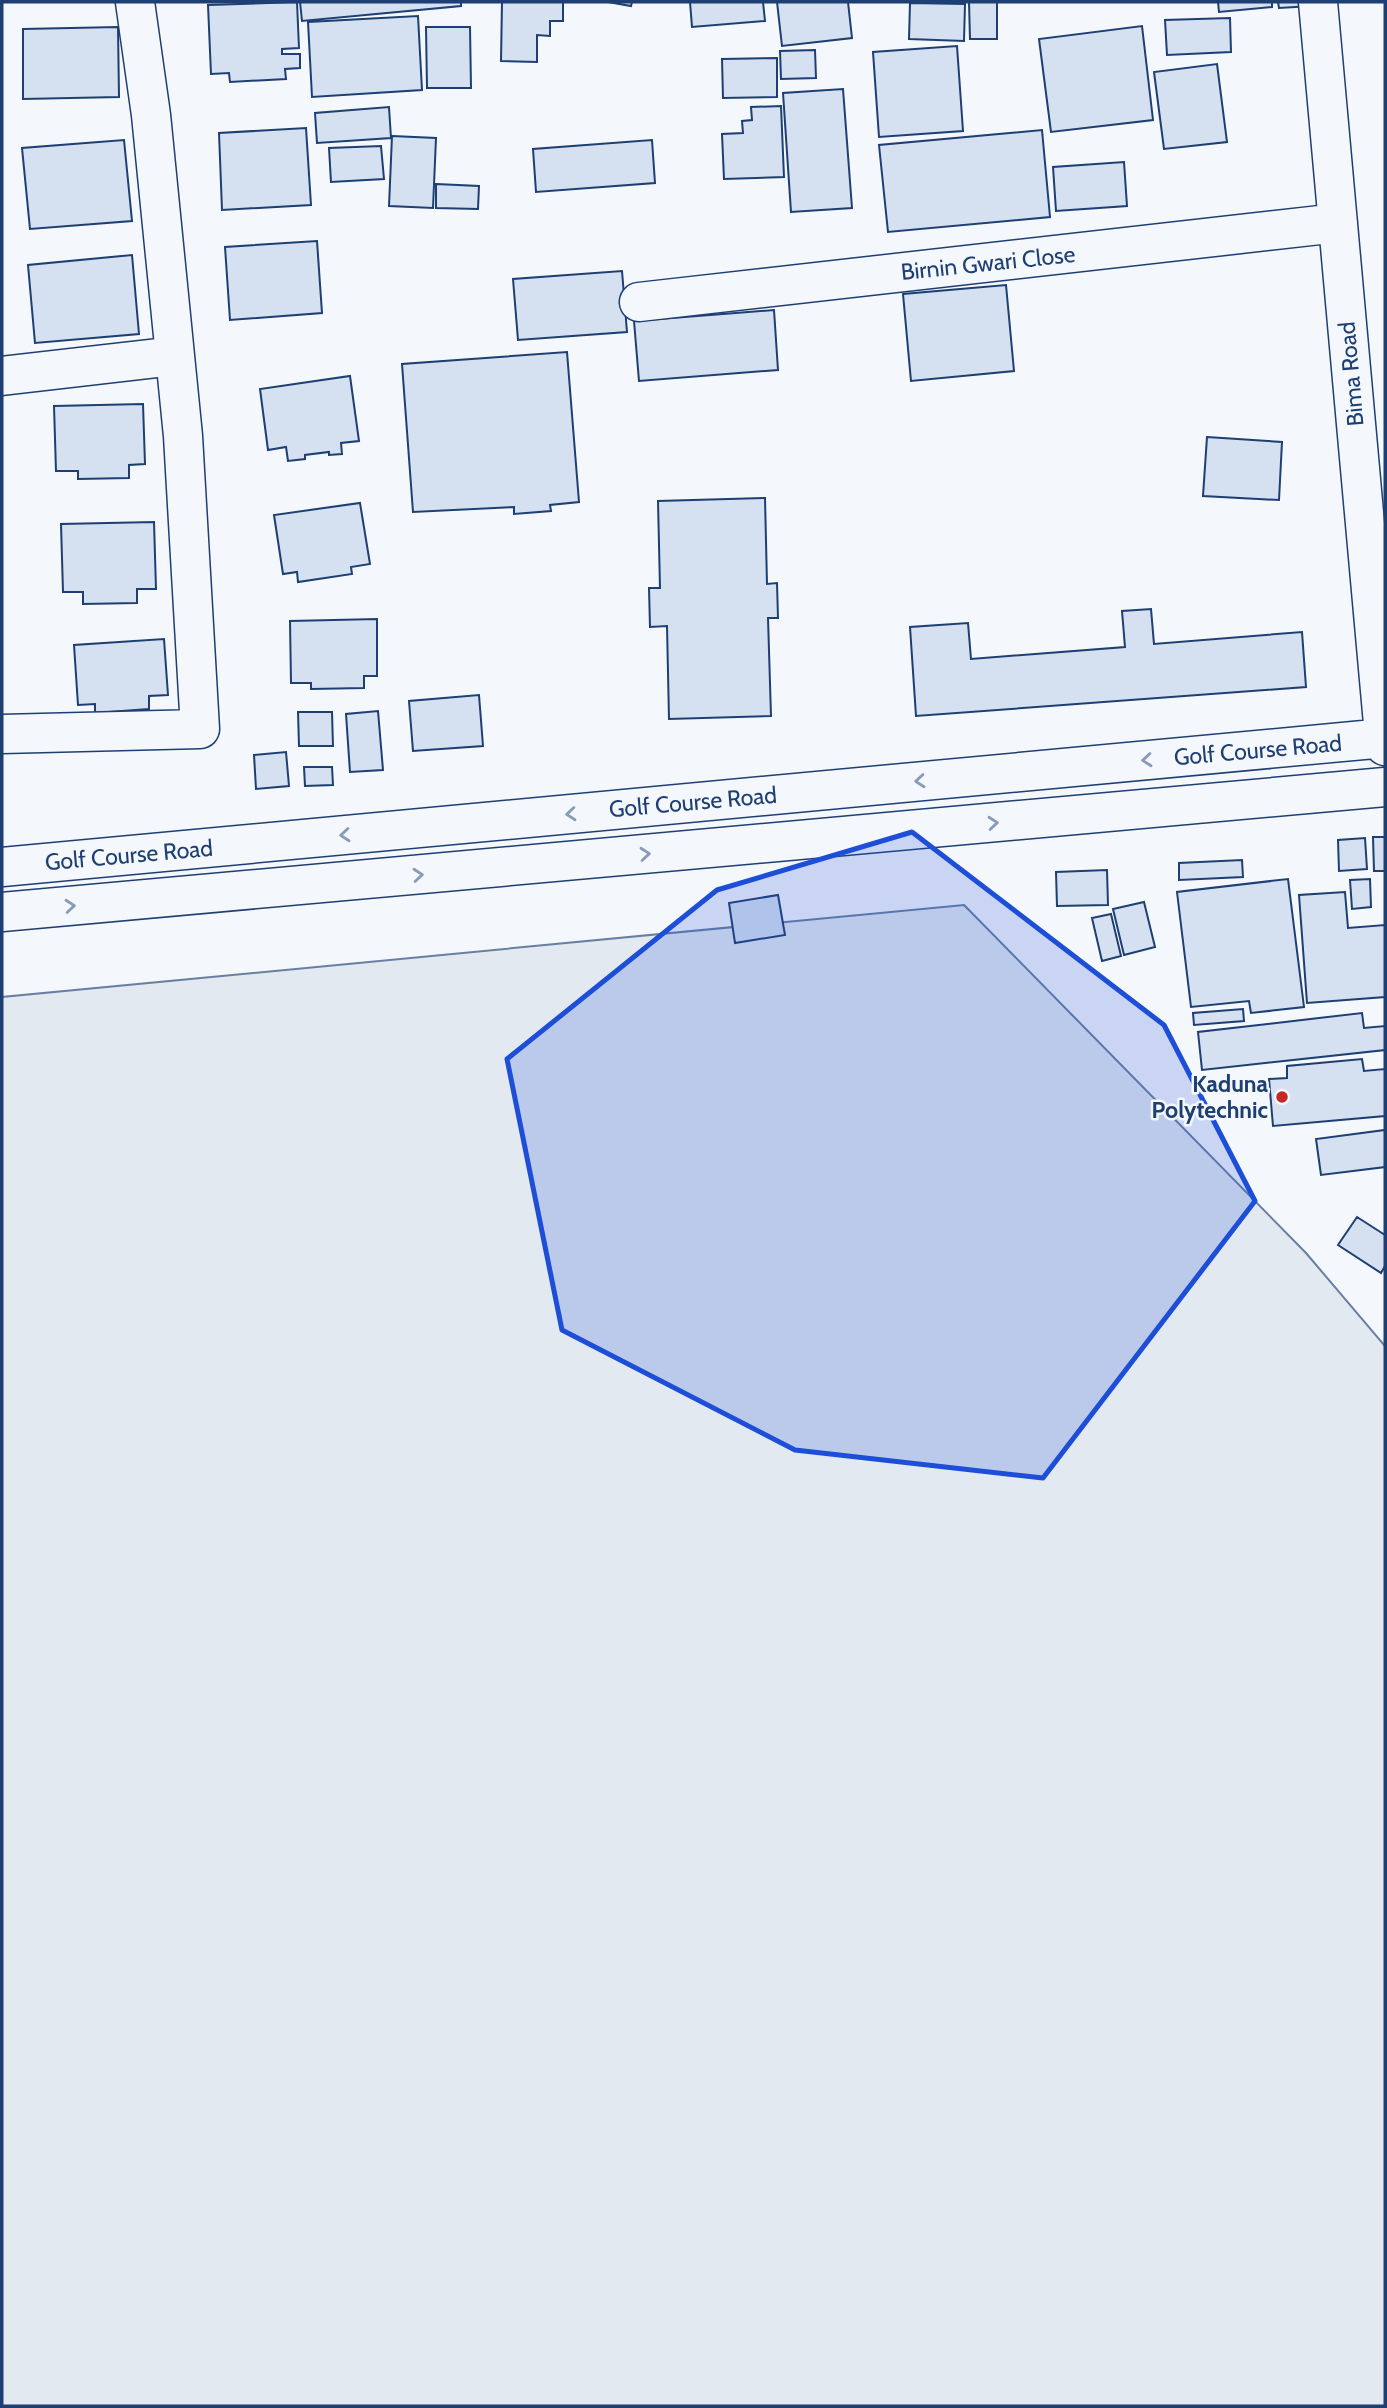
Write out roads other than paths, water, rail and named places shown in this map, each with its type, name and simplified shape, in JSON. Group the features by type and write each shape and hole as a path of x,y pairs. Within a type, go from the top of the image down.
{"street":[{"path":"2,734 200,729 183,436 151,115 135,2"},
{"name":"Bima Road","path":"1318,2 1385,746"},
{"name":"Birnin Gwari Close","path":"639,302 1338,223"},
{"path":"2,376 174,356"},
{"name":"Golf Course Road","path":"2,867 1385,738"},
{"name":"Golf Course Road","path":"2,912 1385,787"}],"place":[{"name":"Kaduna Polytechnic","path":"1282,1097"}]}
